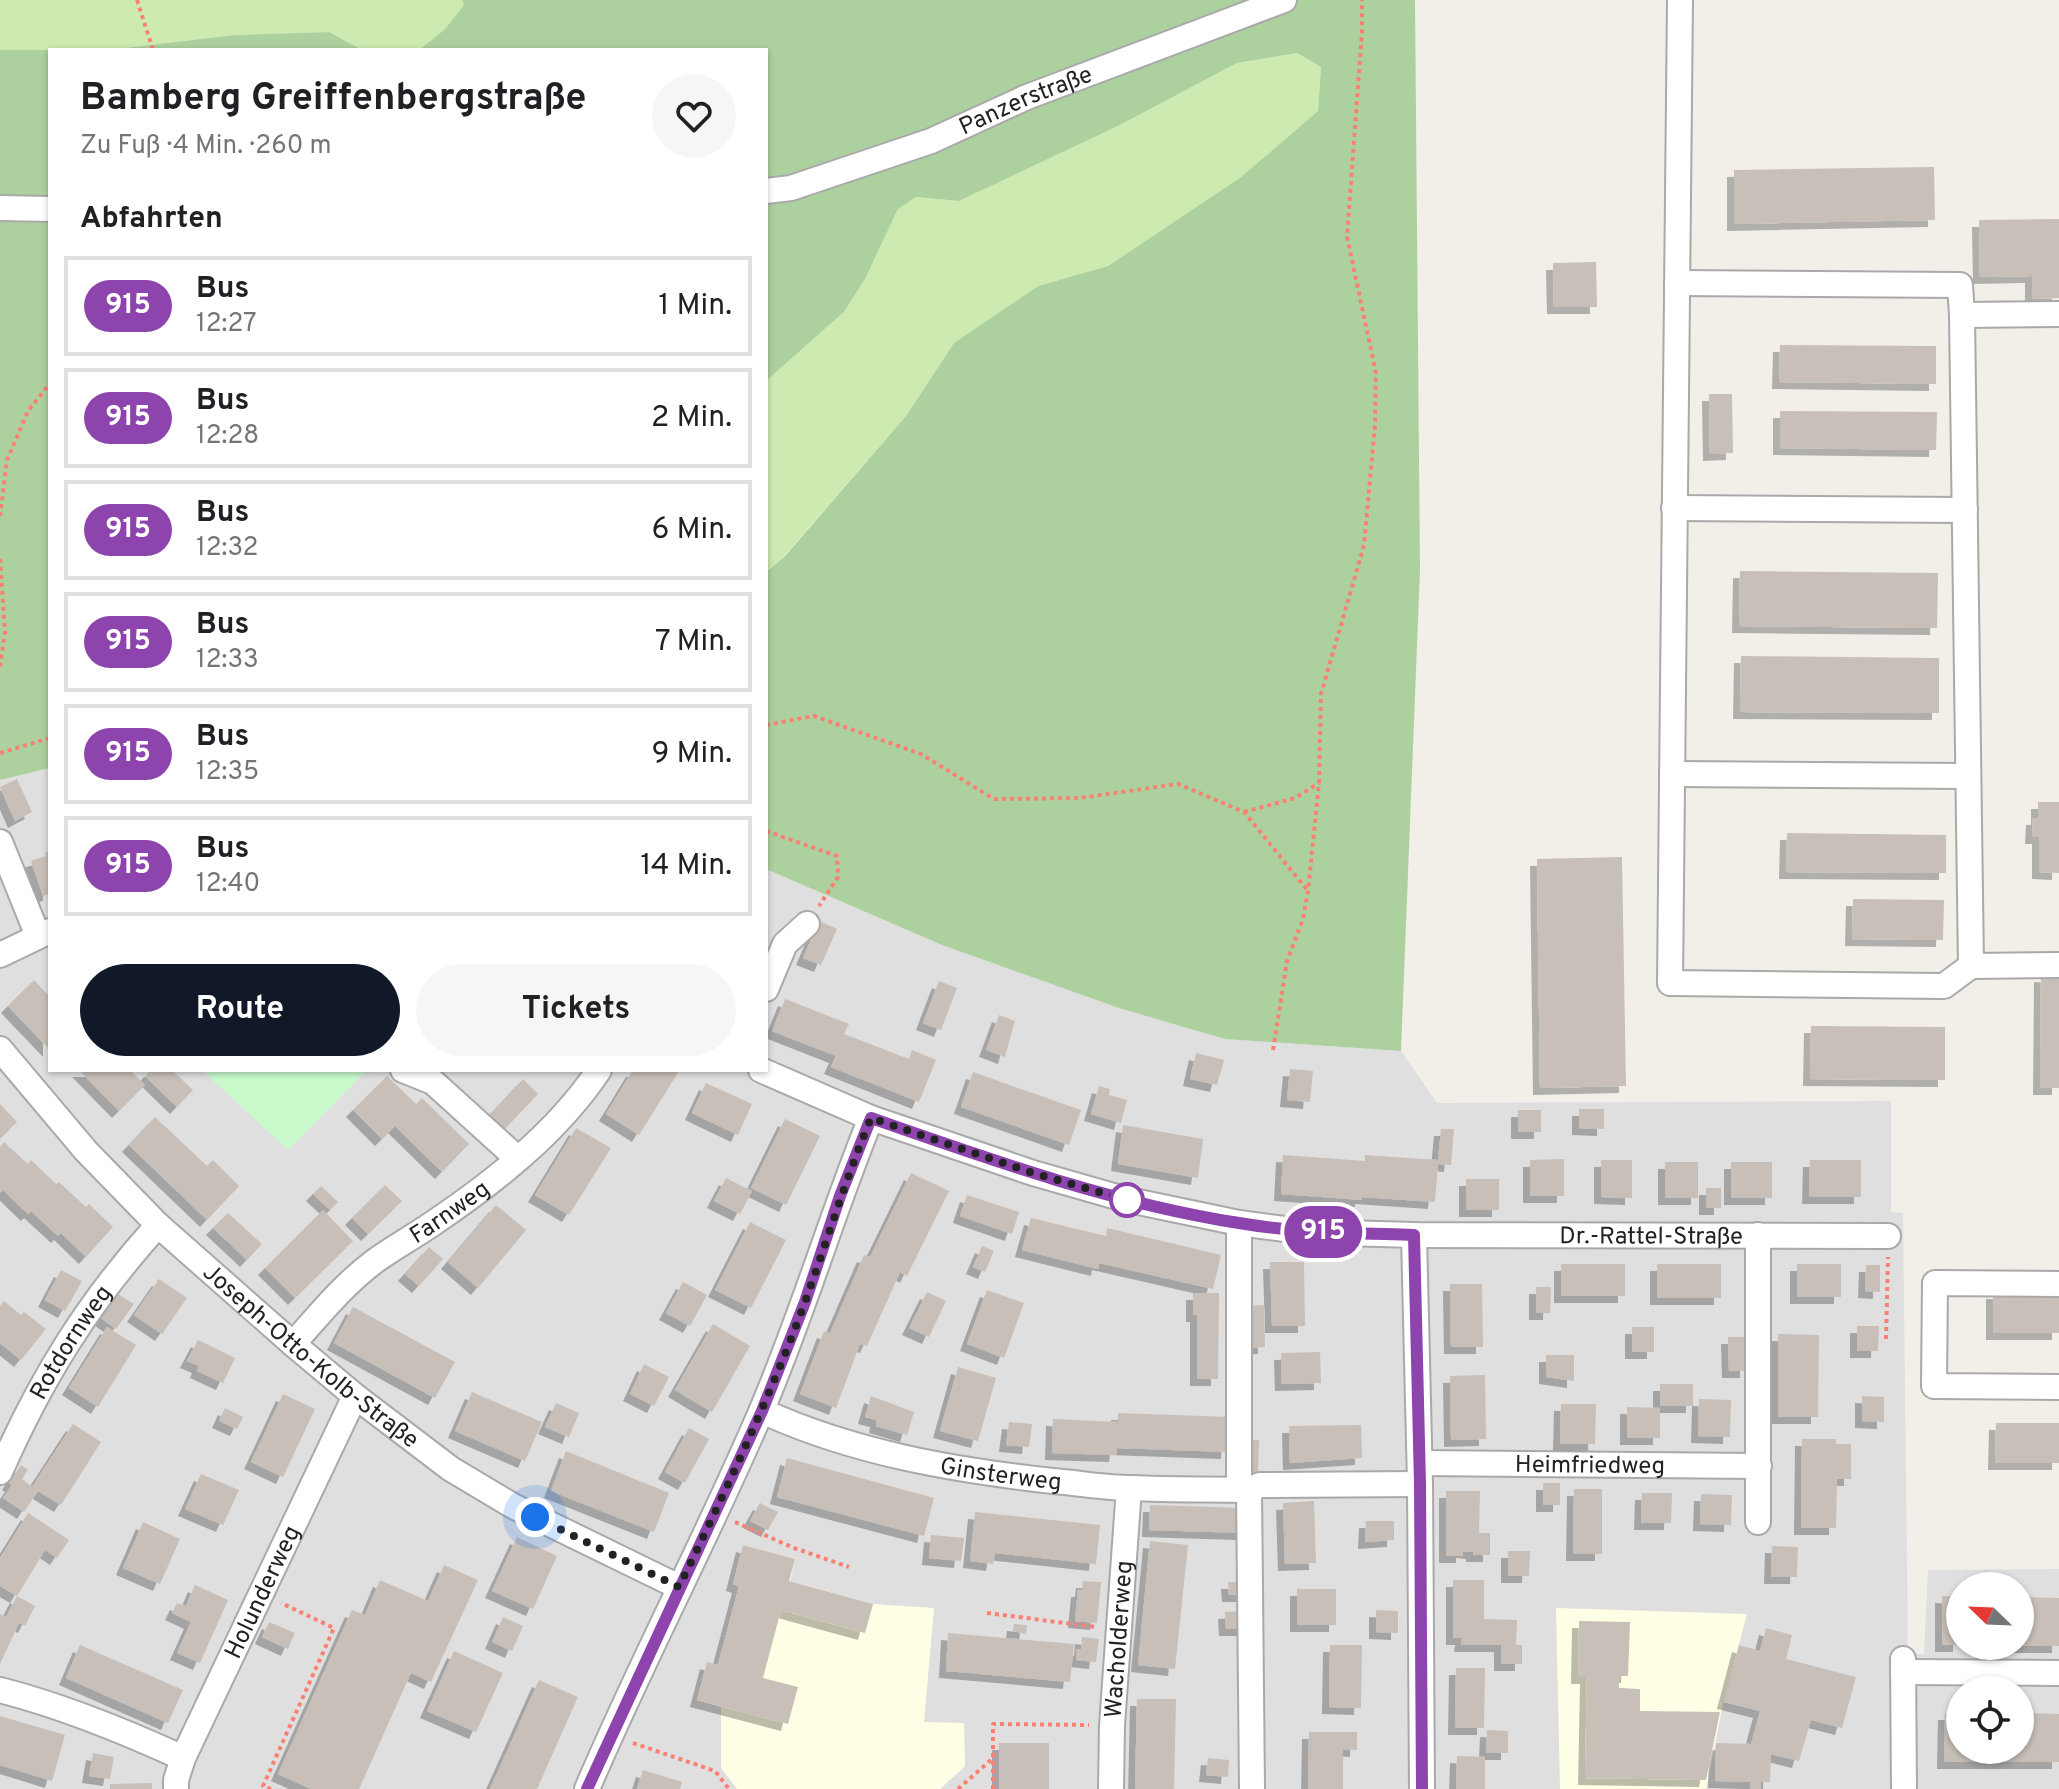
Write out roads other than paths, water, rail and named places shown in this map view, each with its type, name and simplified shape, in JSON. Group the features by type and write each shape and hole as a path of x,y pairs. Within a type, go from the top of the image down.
{"street":[{"name":"Panzerstraße","path":"768,191 791,188 931,141 1027,97 1284,0"},
{"path":"1680,0 1670,983 1944,986 1971,966 2059,965"},
{"path":"0,208 48,209"},
{"path":"1677,283 1960,285 1971,966"},
{"path":"1962,315 2059,314"},
{"path":"1674,508 1965,510"},
{"path":"1672,774 1968,776"},
{"path":"0,842 44,934 0,955"},
{"path":"768,984 785,944 807,924"},
{"name":"Joseph-Otto-Kolb-Straße","path":"0,1049 86,1151 158,1225 355,1396 451,1469 513,1506 679,1587"},
{"path":"408,1072 433,1082 518,1159"},
{"name":"Farnweg","path":"293,1344 343,1288 518,1159 555,1124 597,1072"},
{"name":"Dr.-Rattel-Straße","path":"766,1072 871,1118 1081,1188 1239,1223 1308,1232 1414,1235 1888,1236"},
{"path":"587,1789 762,1411 871,1118"},
{"path":"1239,1223 1252,1789"},
{"name":"Rotdornweg","path":"0,1472 34,1396 77,1326 105,1286 158,1225"},
{"path":"1414,1235 1420,1474 1422,1789"},
{"path":"1758,1235 1758,1522"},
{"path":"2059,1284 1935,1283 1934,1386 2059,1387"},
{"name":"Holunderweg","path":"176,1789 183,1758 355,1396"},
{"name":"Ginsterweg","path":"762,1411 797,1427 907,1459 982,1473 1129,1488 1244,1490"},
{"name":"Heimfriedweg","path":"1244,1490 1260,1485 1420,1474 1759,1466"},
{"name":"Wacholderweg","path":"1111,1789 1112,1725 1129,1488"},
{"path":"1904,1789 1903,1665 2059,1673"},
{"path":"0,1690 99,1722 183,1758"}]}
